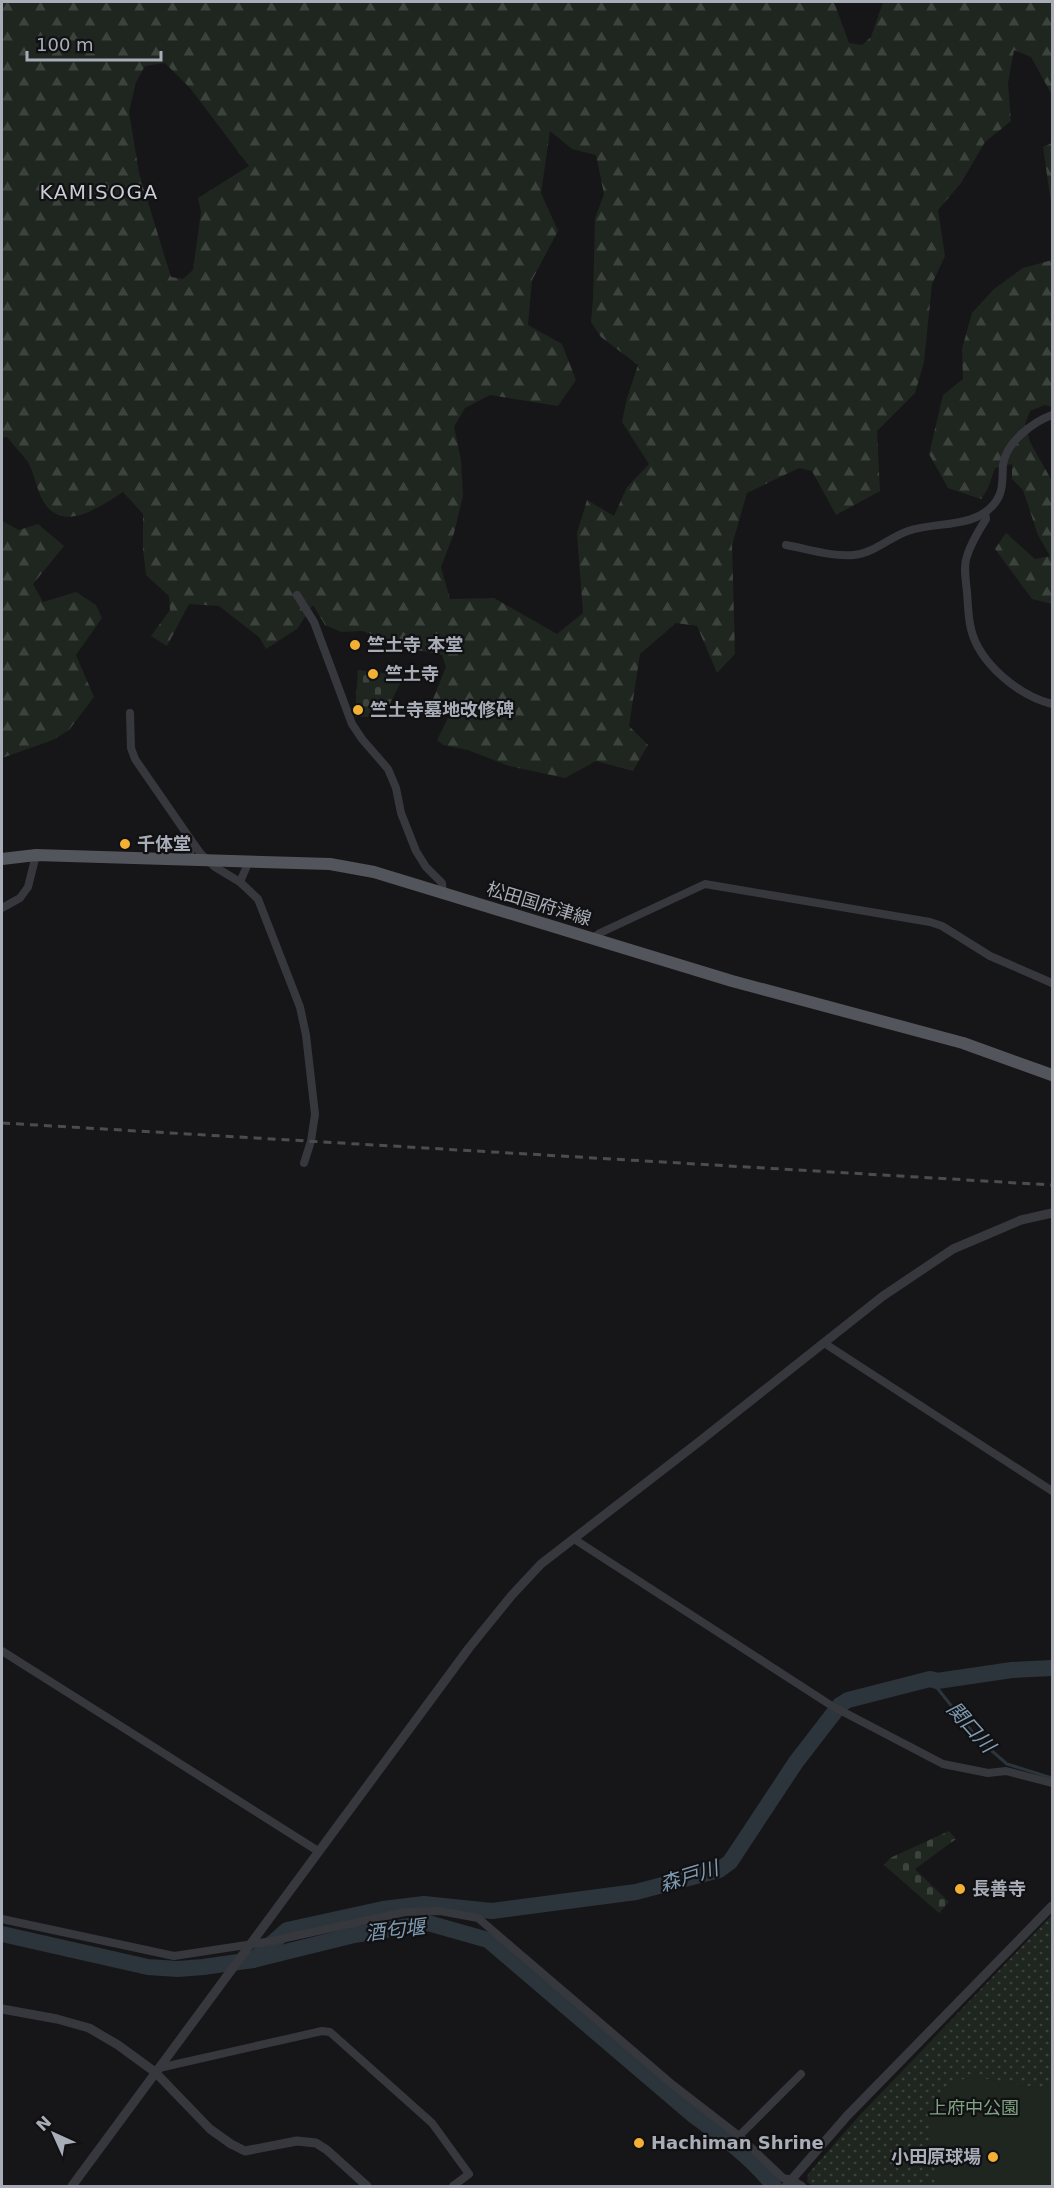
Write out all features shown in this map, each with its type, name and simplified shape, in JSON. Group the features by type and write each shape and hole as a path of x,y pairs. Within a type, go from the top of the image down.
{"main road":[{"name":"松田国府津線","path":"2,859 36,855 249,861 330,864 374,872 732,981 963,1043 1053,1075"}],"street":[{"path":"786,545 834,554 853,555 866,553 908,531 977,518 985,513 999,496 1003,483 1003,463 1009,450 1029,426 1053,415"},
{"path":"985,513 986,519 970,548 965,566 970,622 975,639 989,662 1003,677 1031,695 1053,704"},
{"path":"297,595 314,622 352,724 388,769 396,788 401,813 416,850 426,867 442,883 443,894"},
{"path":"130,713 131,748 135,759 201,854 215,867 240,882 258,899 300,1007 306,1035 315,1114 311,1141 304,1163"},
{"path":"190,859 191,840"},
{"path":"2,908 20,898 28,887 36,855"},
{"path":"240,882 249,861"},
{"path":"592,939 600,933 705,884 930,922 942,926 990,956 1053,983"},
{"path":"72,2187 469,1648 512,1595 541,1564 883,1296 952,1249 1021,1220 1053,1213"},
{"path":"824,1343 1053,1491"},
{"path":"574,1539 837,1708 943,1764 988,1773 1006,1771 1053,1783"},
{"path":"2,1651 318,1851"},
{"path":"789,2183 847,2116 1053,1906"},
{"path":"2,1919 174,1956 272,1941 405,1912 440,1911 478,1918 673,2085 740,2136 789,2183 802,2187"},
{"path":"2,2009 57,2019 89,2028 157,2070 210,2129 245,2151 297,2141 316,2143 327,2150 367,2187"},
{"path":"157,2070 322,2031 330,2032 432,2123 469,2174 453,2187"},
{"path":"740,2136 801,2074"}],"green space":[{"path":"2,2 834,2 849,43 862,45 871,37 883,2 1052,2 1052,95 1031,57 1014,50 1008,83 1011,121 985,142 961,183 938,210 945,256 932,284 924,362 915,393 877,431 880,491 836,515 812,471 799,468 747,493 732,545 735,654 717,673 697,626 676,623 640,654 629,726 648,745 633,771 596,761 565,778 509,766 468,750 443,745 437,740 449,716 431,704 446,667 442,655 407,648 362,631 341,632 325,625 313,605 297,629 266,649 259,637 219,606 189,604 167,646 151,636 170,610 169,596 146,575 143,514 123,492 80,515 69,517 58,515 49,509 41,497 28,462 7,437 2,438","holes":["165,63 190,88 249,166 198,198 201,212 193,270 183,279 171,277 139,173 129,112 136,82 145,66","550,131 572,149 596,155 604,194 595,218 591,322 601,337 638,365 622,422 649,464 627,487 614,516 587,500 577,533 583,613 557,634 494,598 450,599 441,567 454,533 463,496 461,460 454,427 465,408 490,395 558,406 576,380 562,344 528,325 532,280 558,231 541,193"]},
{"path":"1052,143 1052,210 1043,147"},
{"path":"1052,260 1052,407 1045,405 1030,411 1025,424 1030,442 1052,481 1052,604 1032,599 995,549 1006,533 1035,559 1050,556 1038,535 1023,490 1012,479 1012,464 995,468 988,488 981,499 948,488 929,454 943,395 963,379 962,349 972,313 994,289 1023,268"},
{"path":"2,521 19,530 38,524 64,546 33,584 43,602 76,592 96,605 102,618 76,655 94,697 69,730 53,740 2,758"},
{"path":"358,670 404,676 383,717 355,717"},
{"path":"949,1831 956,1839 915,1869 949,1902 939,1913 884,1865 890,1858"},
{"name":"上府中公園","path":"1052,1915 1052,2186 813,2186 807,2182 808,2174 859,2116"},
{"name":"小田原球場","path":"975,2077 1052,2090 1052,2186 940,2186 931,2135 930,2119 934,2104 941,2092 955,2082"}],"waterway":[{"name":"森戸川","path":"253,1960 287,1930 383,1909 424,1904 492,1911 636,1892 719,1870 730,1862 796,1762 840,1705 848,1700 930,1679 937,1681 1012,1670 1052,1668"},
{"name":"関口川","path":"930,1679 977,1738 1007,1764 1052,1778"},
{"name":"酒匂堰","path":"2,1934 148,1967 178,1969 253,1960 354,1935 428,1923 488,1940 693,2115 736,2148 774,2186"}],"railway":[{"path":"2,1123 1052,1185"}],"place":[{"name":"竺土寺 本堂","path":"355,645"},
{"name":"竺土寺","path":"373,674"},
{"name":"竺土寺墓地改修碑","path":"358,710"},
{"name":"千体堂","path":"125,844"},
{"name":"長善寺","path":"960,1889"},
{"name":"Hachiman Shrine","path":"639,2143"},
{"name":"小田原球場","path":"993,2157"}],"district":[{"name":"KAMISOGA","path":"99,192"}]}
